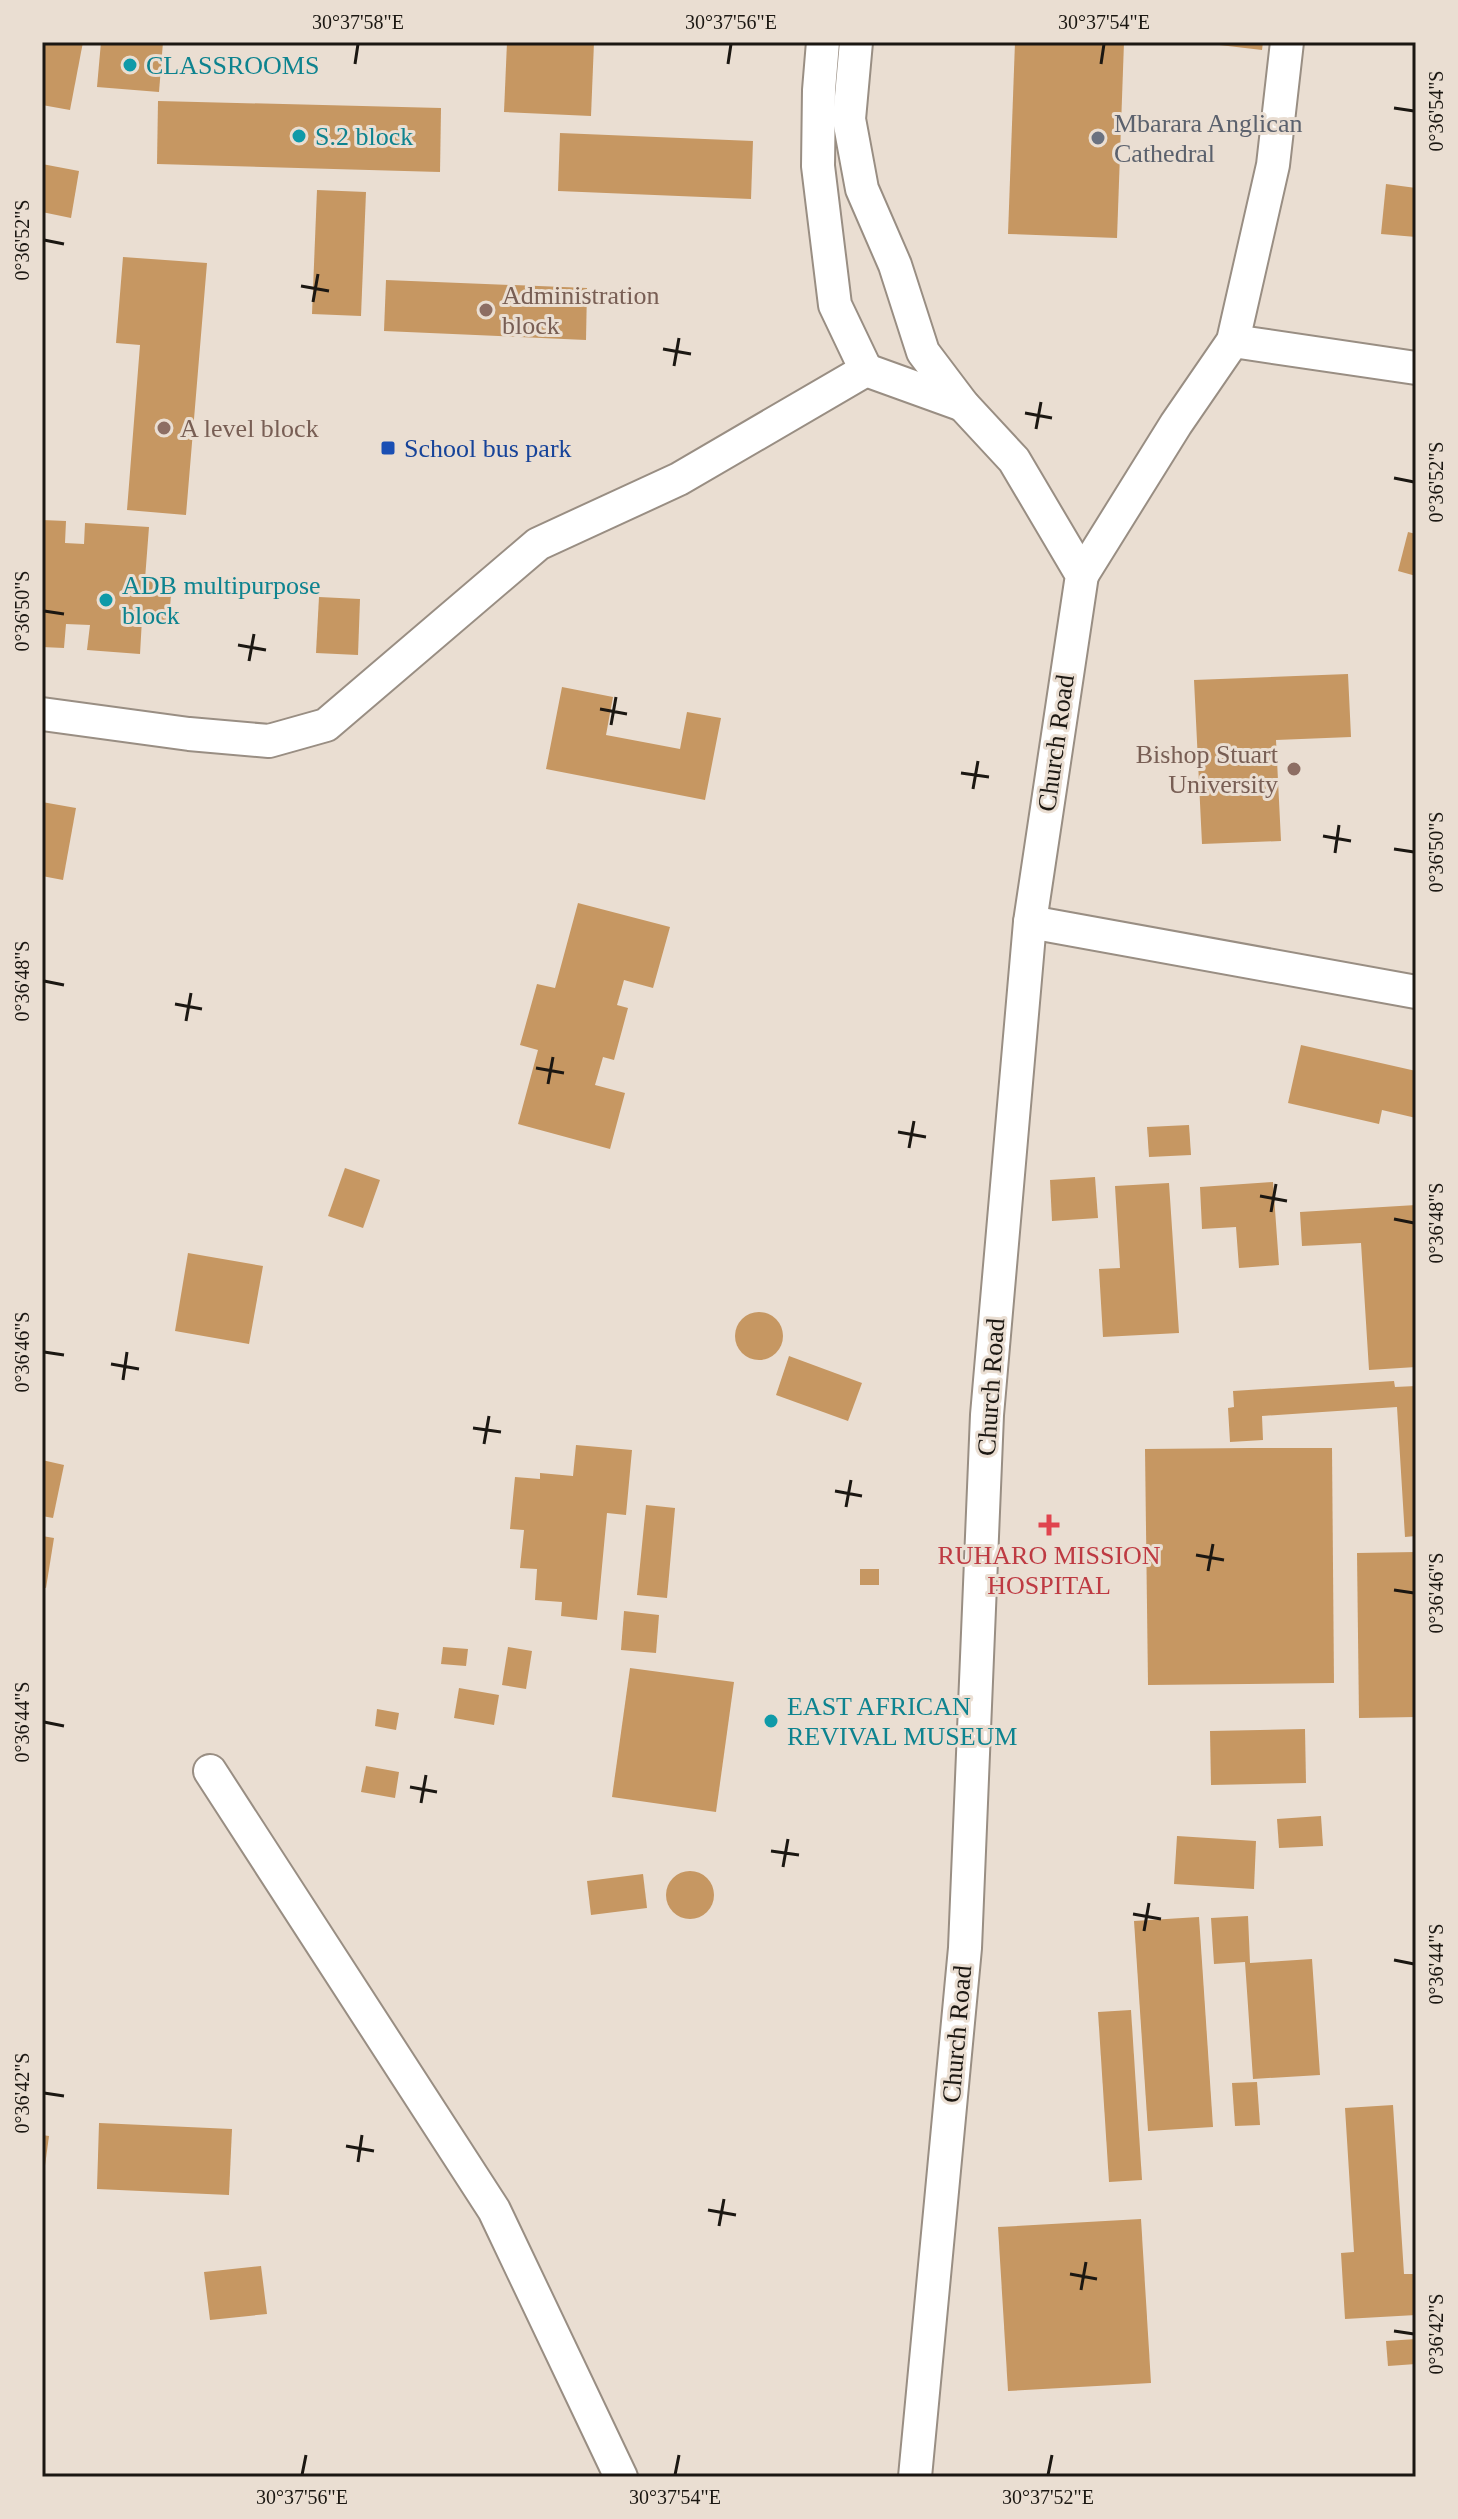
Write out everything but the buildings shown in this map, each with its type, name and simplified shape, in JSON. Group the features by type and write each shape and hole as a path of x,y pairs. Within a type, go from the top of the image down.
{"street":[{"path":"823,42 818,166 835,305 866,370 963,405"},
{"path":"856,42 849,119 862,189 895,265 923,352 963,405 1014,460 1082,575 1167,437 1233,341 1273,165 1287,42"},
{"path":"1233,341 1416,368"},
{"path":"42,714 189,734 269,741 326,725 538,544 679,479 866,370"},
{"name":"Church Road","path":"915,2477 965,1948 987,1415 1030,922 1082,575"},
{"path":"1030,922 1416,992"},
{"path":"210,1771 494,2210 621,2477"}],"place":[{"name":"CLASSROOMS","path":"130,65"},
{"name":"S.2 block","path":"299,136"},
{"name":"Mbarara Anglican Cathedral","path":"1098,138"},
{"name":"Administration block","path":"486,310"},
{"name":"A level block","path":"164,428"},
{"name":"School bus park","path":"388,448"},
{"name":"ADB multipurpose block","path":"106,600"},
{"name":"Bishop Stuart University","path":"1294,769"},
{"name":"RUHARO MISSION HOSPITAL","path":"1049,1525"},
{"name":"EAST AFRICAN REVIVAL MUSEUM","path":"771,1721"}]}
